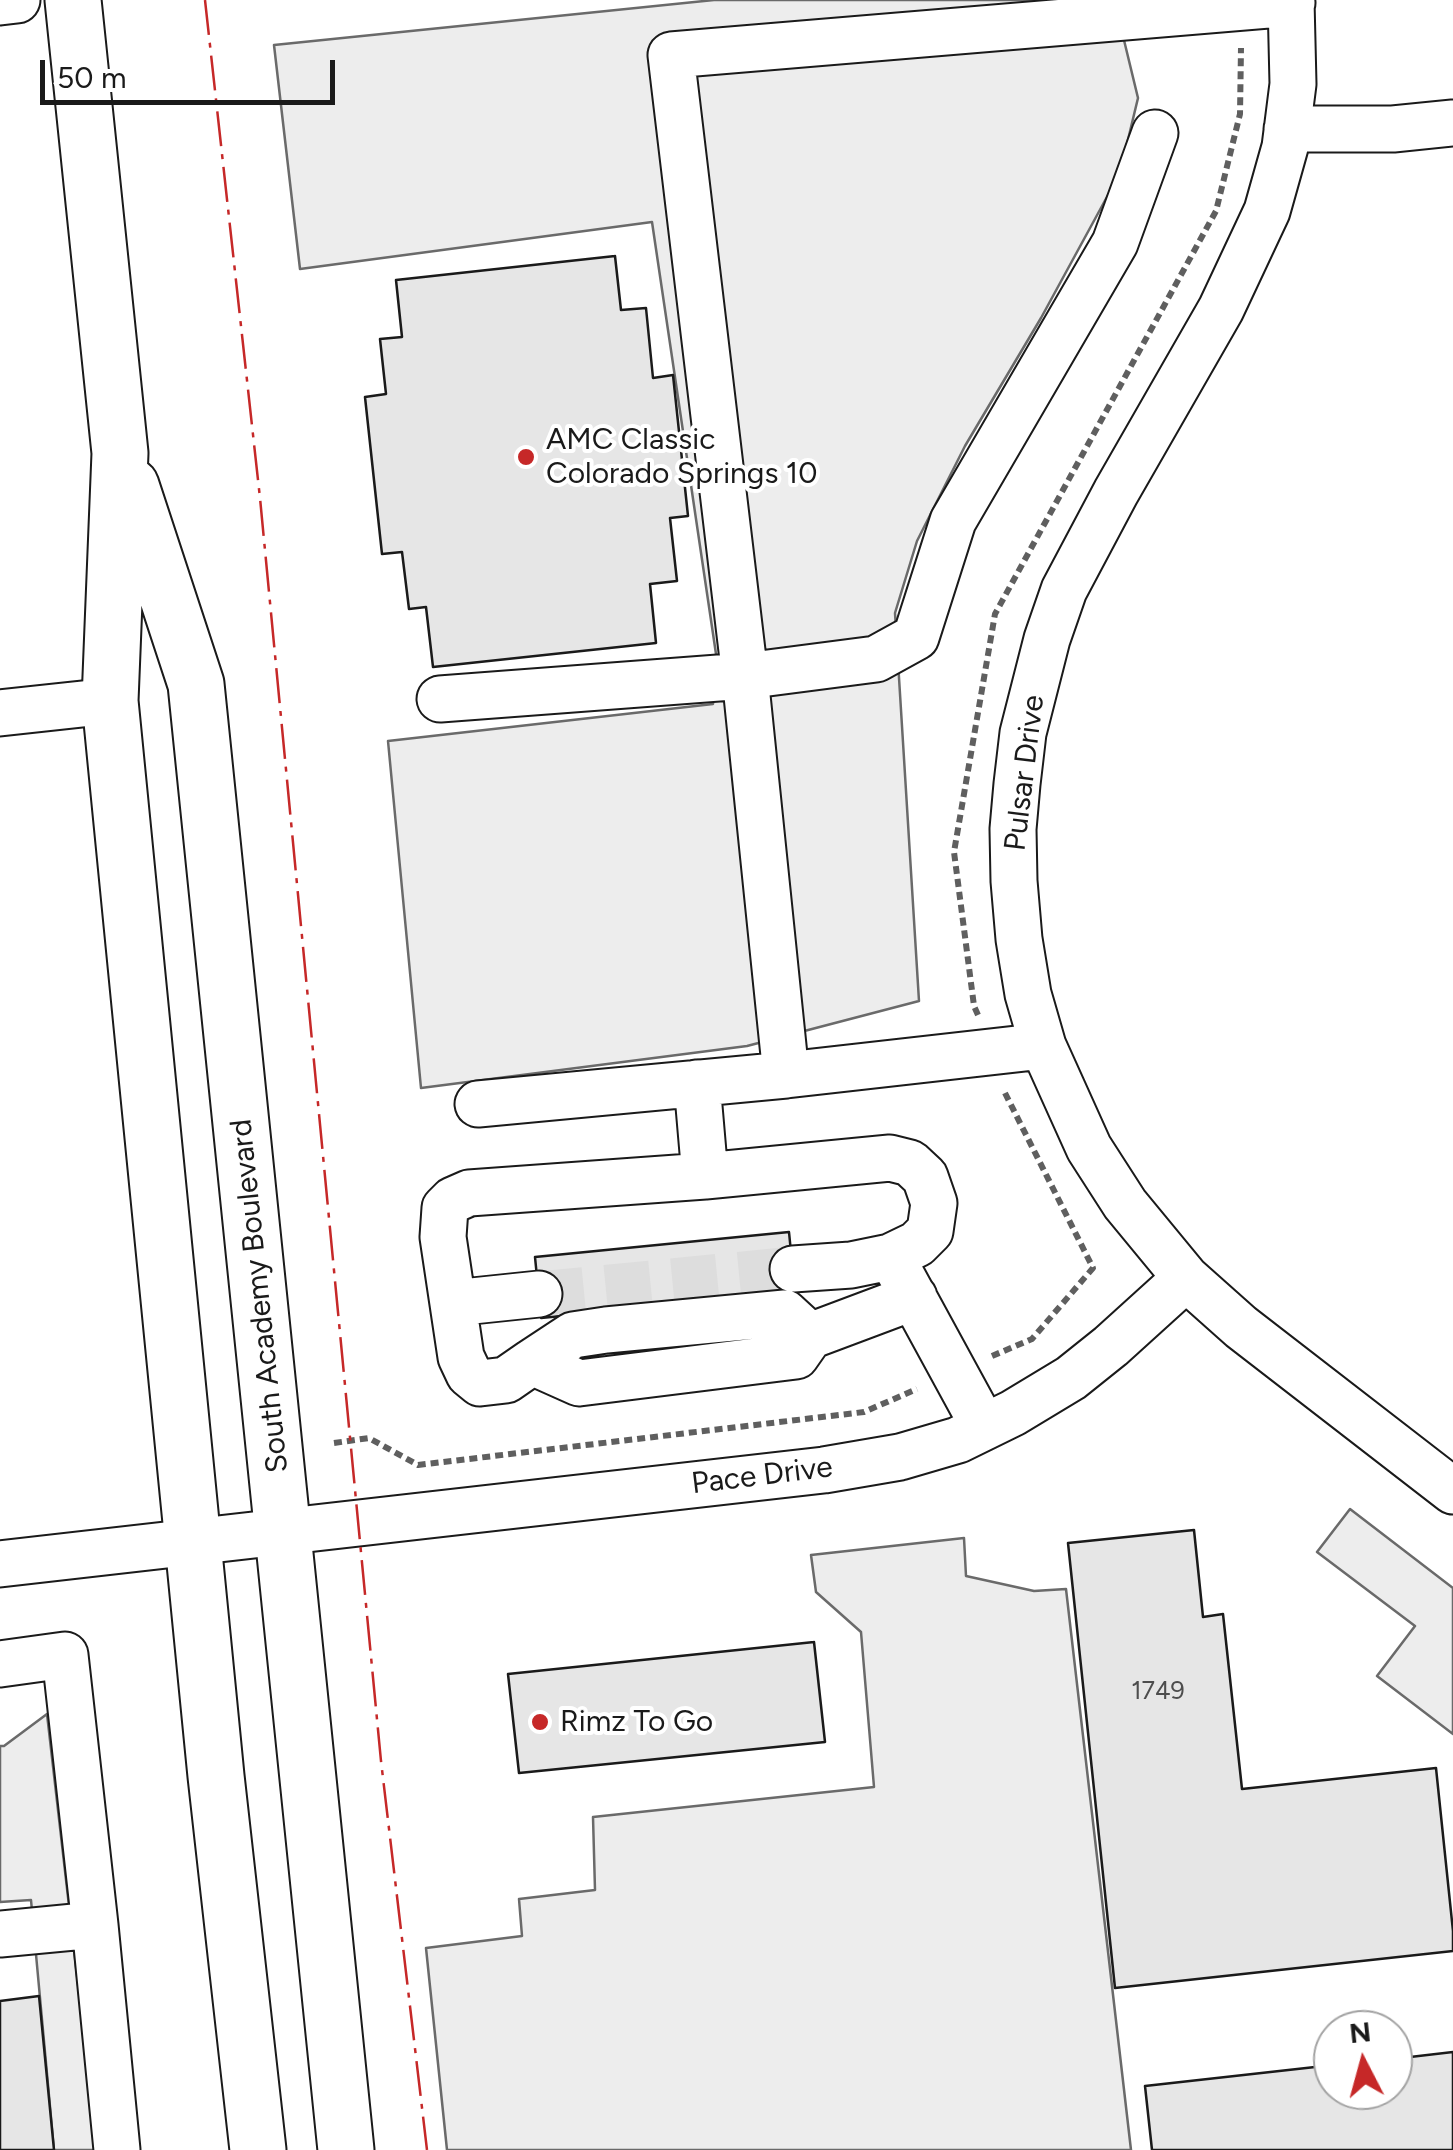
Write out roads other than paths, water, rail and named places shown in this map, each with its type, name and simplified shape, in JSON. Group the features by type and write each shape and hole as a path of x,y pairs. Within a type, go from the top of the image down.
{"highway":[{"name":"South Academy Boulevard","path":"72,0 120,454 110,701 216,1776 258,2150"},
{"name":"South Academy Boulevard","path":"120,454 196,684 346,2150"}],"street":[{"path":"0,2 17,0"},
{"path":"786,1075 745,676 672,55 1292,2"},
{"name":"Pulsar Drive","path":"1292,2 1293,84 1285,147 1268,210 1221,308 1064,590 1033,689 1023,733 1013,829 1019,939 1028,994 1043,1046 1088,1148 1125,1204 1186,1278 1241,1327 1453,1491"},
{"path":"1287,128 1393,129 1453,123"},
{"path":"440,699 745,676 876,659 916,637 954,521 1116,243 1156,132"},
{"path":"0,712 110,701"},
{"path":"478,1104 1043,1046"},
{"path":"697,1083 704,1176"},
{"path":"793,1270 851,1265 890,1256 917,1244 930,1231 934,1203 925,1177 910,1163 871,1159 704,1176 469,1192 446,1208 443,1237 461,1357 468,1374 480,1383 506,1380 574,1335 784,1313 810,1336 914,1297"},
{"path":"890,1256 984,1427"},
{"name":"Pace Drive","path":"0,1564 824,1470 900,1457 958,1440 1071,1378 1186,1278"},
{"path":"453,1303 539,1294"},
{"path":"0,1664 64,1655 117,2150"},
{"path":"0,1934 94,1925"}],"tunnel":[{"path":"539,1294 793,1269"}],"place":[{"name":"AMC Classic Colorado Springs 10","path":"526,457"},
{"name":"Rimz To Go","path":"540,1722"}]}
